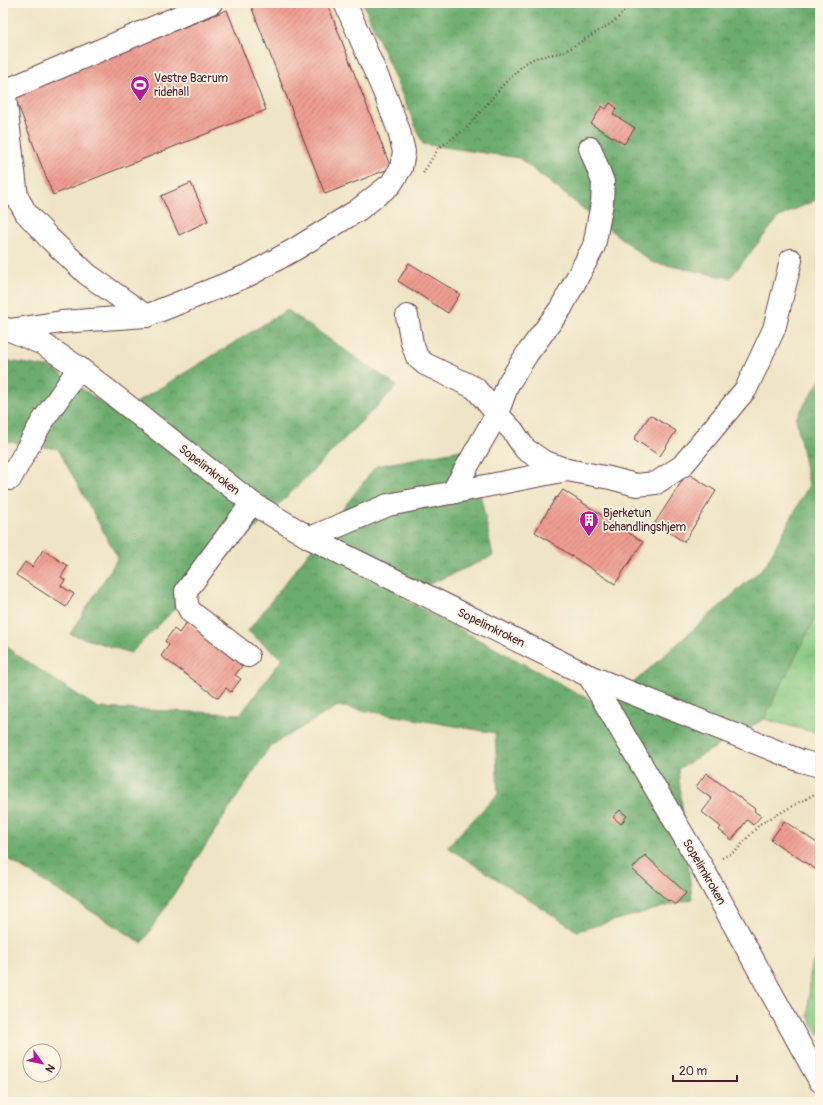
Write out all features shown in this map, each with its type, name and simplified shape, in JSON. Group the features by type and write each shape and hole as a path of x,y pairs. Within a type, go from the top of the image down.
{"street":[{"path":"146,316 87,274 49,238 26,212 17,197 5,96 10,89 211,3"},
{"path":"6,329 62,322 146,316 249,275 297,248 358,210 391,184 401,168 404,152 399,131 385,94 345,3"},
{"path":"452,493 497,414 508,384 527,354 561,308 594,246 602,203 603,182 590,148"},
{"path":"407,316 412,343 417,357 425,364 474,388 513,431 526,449 543,461 567,470 610,478 636,485 656,483 682,466 746,389 774,329 791,260"},
{"name":"Sopelimkroken","path":"6,329 43,344 80,368 252,503 310,538 589,676 702,868 820,1081"},
{"path":"10,479 42,422 80,368"},
{"path":"310,538 388,505 567,470"},
{"path":"248,656 191,612 187,605 186,592 252,503"},
{"path":"589,676 801,761 820,766"}],"path":[{"path":"420,178 438,150 466,129 501,87 524,64 535,58 564,52 615,21 632,3"},
{"path":"702,868 736,851 760,824 820,792"}],"green space":[{"path":"363,3 820,3 820,198 779,217 730,278 651,262 519,158 423,144"},
{"path":"287,310 397,386 131,653 70,634 118,558 58,449 3,441 3,360 52,368 118,414"},
{"path":"820,380 820,608 764,719 678,769 692,899 577,931 447,847 498,794 495,733 338,706 270,746 142,943 3,856 3,641 14,653 98,708 241,714 282,659 248,631 376,466 471,448 493,556 400,597 605,708 765,566 809,485 796,418"},
{"path":"820,608 820,734 764,719"},
{"path":"820,956 820,1036 808,1016 811,964"}],"building":[{"path":"259,3 327,3 391,168 325,194 251,6"},
{"name":"Vestre Bærum ridehall","path":"227,10 266,110 53,195 14,95"},
{"path":"610,103 617,108 613,114 635,128 624,144 591,124 602,106 606,109"},
{"path":"191,183 208,221 179,235 161,196"},
{"path":"409,263 460,294 448,313 398,281"},
{"path":"650,415 676,431 660,456 634,439"},
{"path":"687,473 716,491 684,542 655,523"},
{"name":"Bjerketun behandlingshjem","path":"563,490 643,542 615,584 535,532 556,497 557,498"},
{"path":"43,550 68,566 61,577 65,580 61,586 74,594 66,607 16,575 25,562 32,567"},
{"path":"187,622 243,665 235,675 241,679 231,692 226,688 218,698 161,656 169,645 165,641 174,629 179,633"},
{"path":"706,773 755,809 754,811 761,816 753,825 747,820 732,840 719,830 721,827 702,812 712,799 696,787"},
{"path":"620,810 627,816 621,824 613,817"},
{"path":"784,821 820,845 820,872 771,840"},
{"path":"645,855 686,893 675,905 669,900 668,901 632,869"}],"place":[{"name":"Vestre Bærum ridehall","path":"140,102"},
{"name":"Bjerketun behandlingshjem","path":"589,537"}]}
